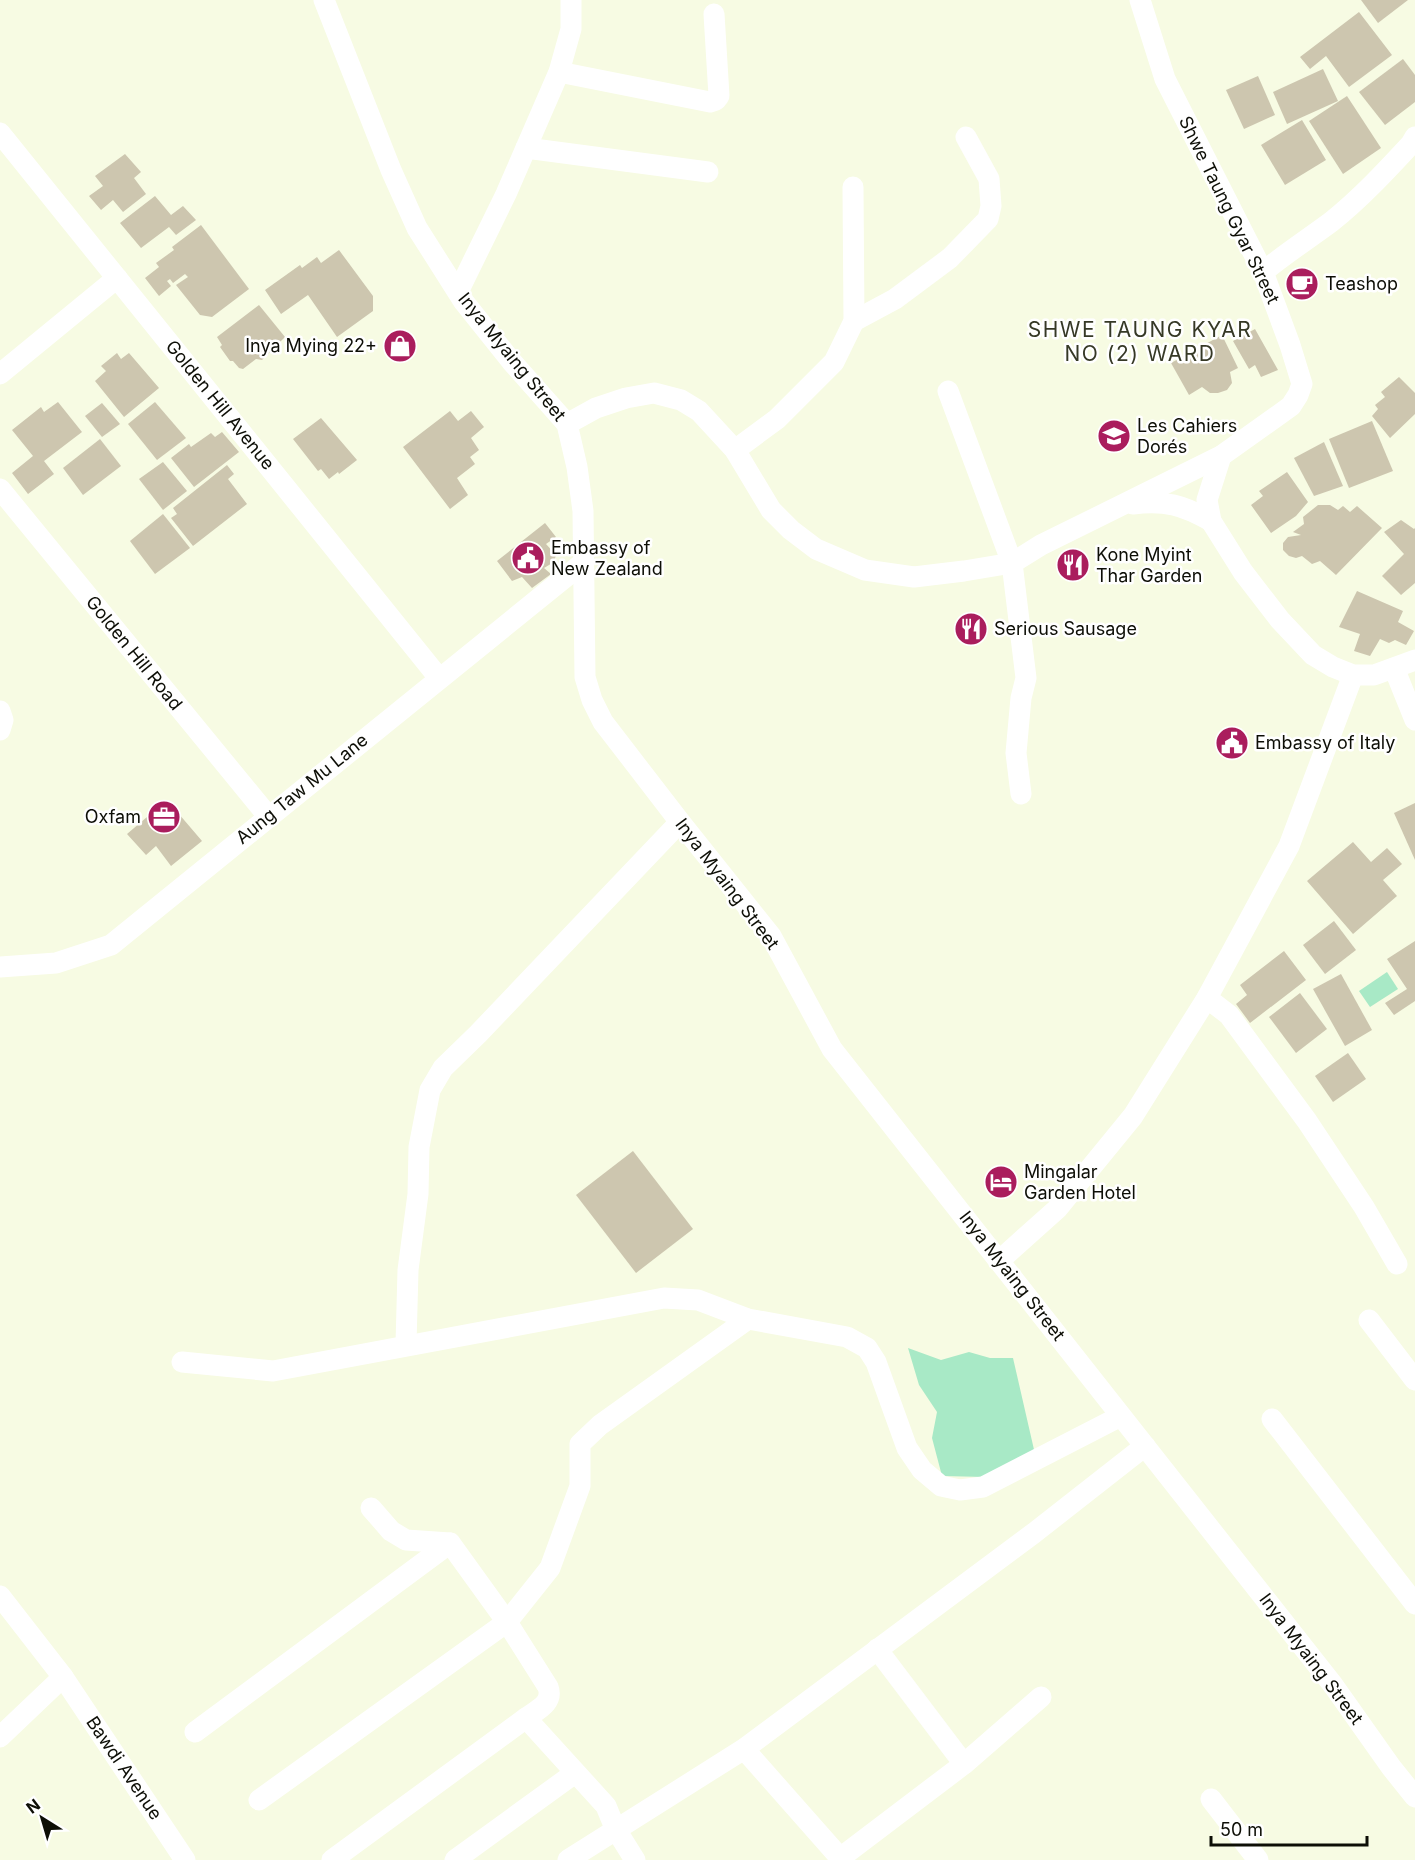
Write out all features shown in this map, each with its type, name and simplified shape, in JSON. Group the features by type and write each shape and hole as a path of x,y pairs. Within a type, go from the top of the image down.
{"street":[{"name":"Inya Myaing Street","path":"324,0 417,228 458,292 512,362 567,424 578,467 583,511 585,677 592,700 603,722 771,936 832,1049 1333,1685 1415,1797"},
{"path":"458,292 506,194 559,72 571,29 571,0"},
{"name":"Shwe Taung Gyar Street","path":"567,424 596,408 626,398 654,393 681,400 699,411 735,450 771,510 791,530 816,549 865,570 914,577 964,572 1011,563 1041,545 1124,506 1221,456 1292,406 1302,384 1263,272 1165,79 1140,0"},
{"path":"559,72 710,102 716,100 719,96 714,14"},
{"name":"Golden Hill Avenue","path":"0,133 439,678"},
{"path":"854,321 895,299 950,258 988,219 991,206 989,179 966,137"},
{"path":"1263,272 1358,199 1415,137"},
{"path":"526,148 708,172"},
{"path":"735,450 777,419 834,362 854,321 853,187"},
{"path":"0,374 117,278"},
{"path":"948,391 1011,563 1026,678 1021,698 1016,753 1021,794"},
{"path":"1221,456 1207,500 1210,521 1243,572 1280,620 1313,655 1332,667 1353,675 1384,671 1415,660"},
{"name":"Golden Hill Road","path":"0,489 268,816"},
{"path":"1124,506 1161,502 1191,510 1210,521"},
{"name":"Aung Taw Mu Lane","path":"0,967 56,963 111,945 584,562"},
{"path":"1384,671 1415,720"},
{"path":"1000,1260 1057,1209 1133,1116 1207,998 1289,846 1353,675"},
{"path":"0,711 3,720 0,730"},
{"path":"406,1344 408,1270 418,1194 419,1147 430,1090 443,1068 680,822"},
{"path":"1207,998 1229,1015 1307,1121 1364,1207 1397,1264"},
{"path":"182,1362 273,1371 406,1344 664,1298 698,1300 748,1319 846,1337 867,1348 876,1362 907,1448 922,1470 941,1486 960,1490 983,1487 1121,1416"},
{"path":"259,1800 507,1622 550,1568 580,1486 580,1444 600,1425 748,1319"},
{"path":"1369,1320 1415,1380"},
{"path":"1272,1419 1415,1604"},
{"path":"568,1860 615,1828 744,1749 1034,1533 1145,1446"},
{"path":"371,1508 391,1531 406,1540 450,1543"},
{"path":"332,1860 526,1718 549,1700 551,1695 507,1622 450,1543"},
{"path":"195,1732 450,1543"},
{"name":"Bawdi Avenue","path":"0,1596 63,1677 185,1860"},
{"path":"877,1649 964,1764"},
{"path":"0,1737 63,1677"},
{"path":"744,1749 841,1859 964,1764 1041,1697"},
{"path":"526,1718 606,1806 615,1828 635,1860"},
{"path":"455,1860 575,1773"},
{"path":"1211,1799 1258,1860"}],"shaded area":[{"path":"1387,972 1398,989 1370,1007 1359,991"},
{"path":"908,1348 941,1360 969,1352 990,1358 1013,1358 1035,1454 986,1477 942,1476 932,1438 937,1412 919,1385"}],"building":[{"path":"1361,0 1408,0 1378,23"},
{"path":"1359,12 1392,55 1349,87 1326,56 1310,69 1300,57"},
{"path":"1403,59 1415,75 1415,102 1385,125 1359,92"},
{"path":"1323,69 1338,101 1287,124 1273,92"},
{"path":"1258,76 1275,115 1244,129 1226,90"},
{"path":"1347,96 1381,148 1343,174 1309,121"},
{"path":"1302,120 1326,160 1285,185 1261,145"},
{"path":"125,154 141,172 134,178 146,194 123,212 113,200 101,210 89,196 103,186 95,176"},
{"path":"155,196 171,215 183,206 196,220 176,235 169,227 141,248 120,223"},
{"path":"201,225 249,289 212,317 200,315 176,285 188,277 185,274 173,283 170,279 167,281 171,286 159,296 145,278 159,267 156,263 174,250 172,247"},
{"path":"339,250 373,296 373,311 337,337 308,295 281,314 265,290 300,265 302,268 317,257 321,263"},
{"path":"259,305 285,337 262,360 256,359 243,369 239,368 233,361 230,361 220,347 222,345 217,337"},
{"path":"1255,329 1278,370 1261,377 1255,365 1249,369 1233,341"},
{"path":"1222,335 1238,368 1230,372 1232,383 1227,390 1218,393 1210,393 1202,387 1189,395 1171,363"},
{"path":"117,353 121,359 129,353 159,388 124,417 95,381 106,371 101,366"},
{"path":"1399,377 1415,393 1415,414 1390,438 1372,416 1378,409 1375,405 1385,397 1381,392"},
{"path":"58,402 82,432 44,461 54,474 28,494 12,473 33,456 12,430 41,407 44,412"},
{"path":"155,402 186,438 157,460 128,424"},
{"path":"102,403 120,424 102,437 85,416"},
{"path":"450,411 458,421 471,411 484,427 471,438 479,450 470,457 475,464 457,478 468,495 450,509 403,447"},
{"path":"321,418 357,460 329,479 321,469 318,471 293,439"},
{"path":"1372,421 1393,471 1349,488 1329,439"},
{"path":"222,432 239,452 194,487 171,458 189,444 191,447 211,433 215,437"},
{"path":"100,439 121,466 83,495 63,468"},
{"path":"1324,442 1343,486 1314,496 1294,458"},
{"path":"163,462 187,491 163,510 139,479"},
{"path":"227,465 234,474 228,479 247,504 193,546 171,518 177,514 173,508"},
{"path":"1287,472 1308,502 1296,516 1271,533 1251,505 1263,496 1259,491"},
{"path":"1318,505 1330,505 1338,510 1343,506 1350,512 1357,506 1382,528 1336,575 1320,561 1312,564 1302,556 1296,558 1289,556 1283,550 1283,543 1288,537 1301,535 1293,532 1304,524 1303,517"},
{"path":"163,514 190,548 155,574 130,541"},
{"path":"1401,520 1415,528 1415,583 1401,595 1382,576 1404,554 1384,532"},
{"name":"Embassy of New Zealand","path":"545,523 556,537 546,544 556,555 554,562 544,568 551,574 532,588 522,577 512,581 497,561"},
{"path":"1357,591 1403,611 1398,622 1414,631 1406,645 1395,640 1389,643 1380,639 1370,656 1354,651 1360,634 1339,627"},
{"name":"Oxfam","path":"167,800 202,841 171,866 156,846 146,855 127,834"},
{"path":"1415,803 1415,860 1394,813"},
{"path":"1353,842 1371,862 1387,848 1402,864 1383,880 1397,896 1353,934 1307,881"},
{"path":"1334,921 1356,950 1325,974 1303,945"},
{"path":"1415,941 1415,1001 1394,1015 1385,1003 1407,989 1387,959"},
{"path":"1284,951 1306,980 1250,1023 1236,1004 1247,995 1240,985"},
{"path":"1341,974 1372,1030 1345,1046 1313,989"},
{"path":"1300,993 1327,1029 1296,1053 1269,1017"},
{"path":"1348,1053 1366,1079 1333,1102 1315,1076"},
{"path":"633,1151 693,1229 636,1273 576,1195"}],"place":[{"name":"Teashop","path":"1302,284"},
{"name":"Inya Mying 22+","path":"400,346"},
{"name":"Les Cahiers Dorés","path":"1114,436"},
{"name":"Embassy of New Zealand","path":"528,558"},
{"name":"Kone Myint Thar Garden","path":"1073,565"},
{"name":"Serious Sausage","path":"971,629"},
{"name":"Embassy of Italy","path":"1232,743"},
{"name":"Oxfam","path":"164,817"},
{"name":"Mingalar Garden Hotel","path":"1001,1182"}],"district":[{"name":"SHWE TAUNG KYAR NO (2) WARD","path":"1140,342"}]}
